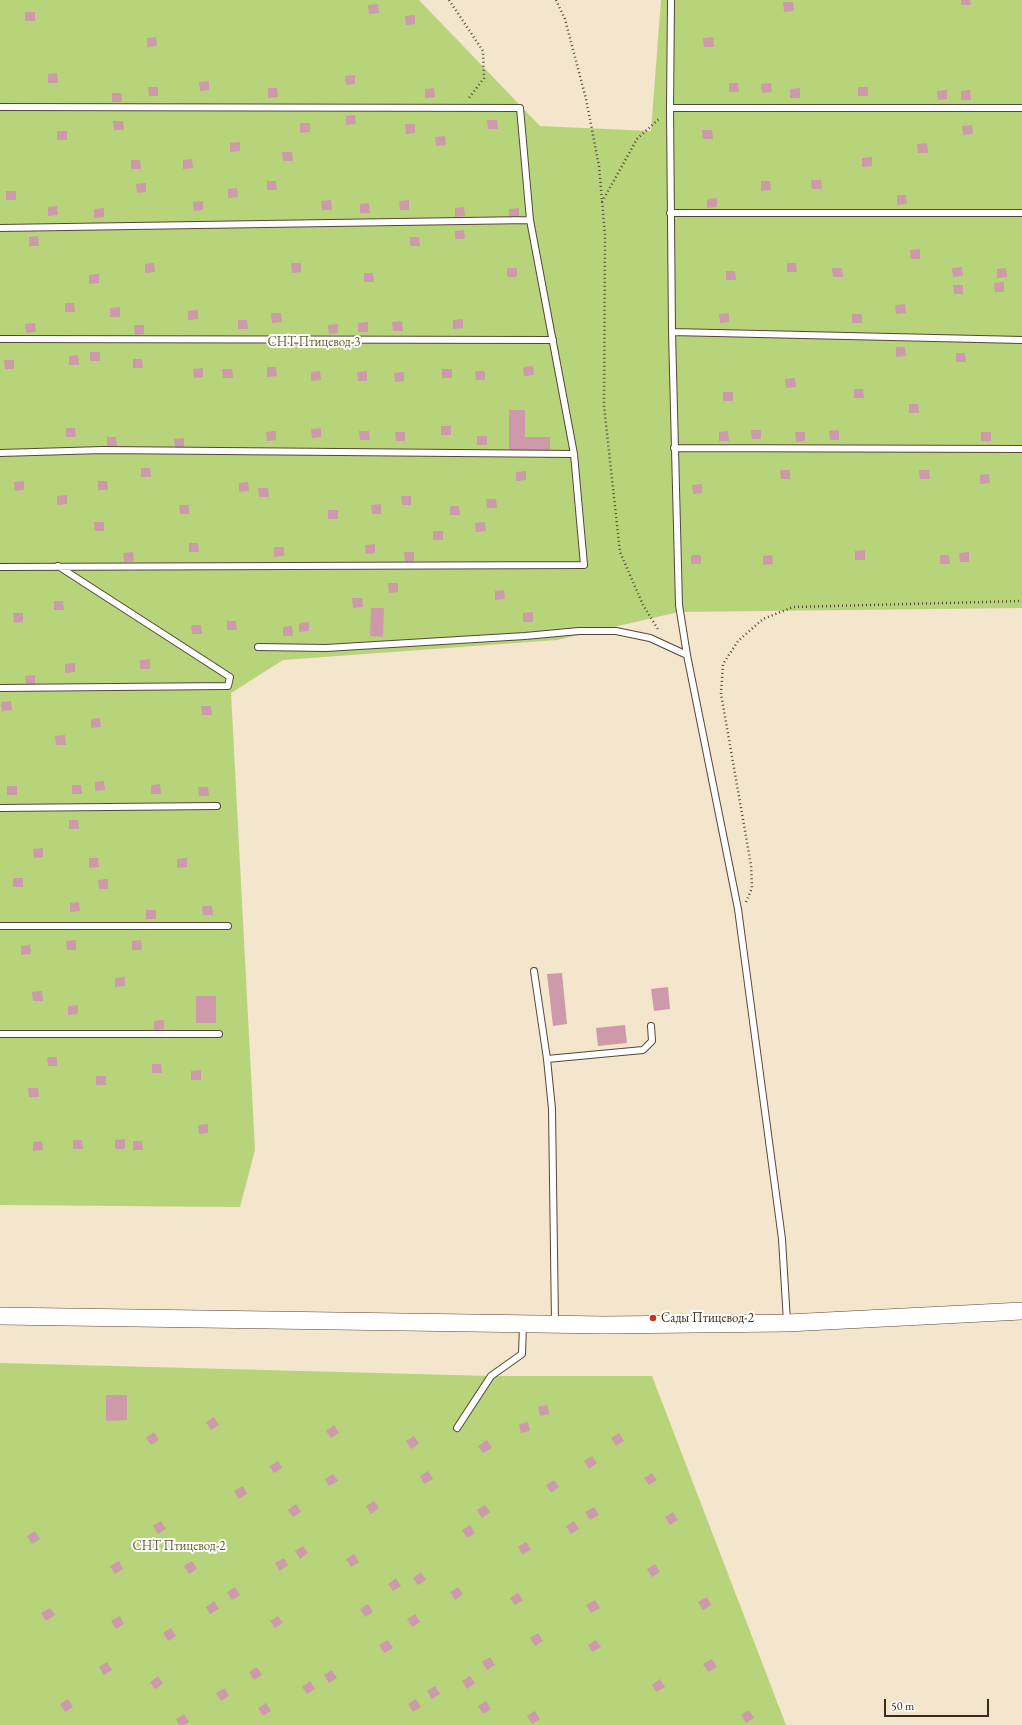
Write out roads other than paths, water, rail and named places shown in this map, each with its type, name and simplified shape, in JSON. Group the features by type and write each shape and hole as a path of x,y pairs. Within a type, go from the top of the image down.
{"main road":[{"path":"0,1316 523,1325 605,1325 787,1323 1022,1311"}],"lane":[{"path":"671,0 670,213 674,448 679,605 686,655 738,909 782,1231 787,1323"},
{"path":"0,107 520,108 530,220 574,454 584,565 0,567"},
{"path":"670,108 1022,108"},
{"path":"670,213 1022,213"},
{"path":"0,228 530,220"},
{"path":"672,332 1022,340"},
{"path":"0,339 553,340"},
{"path":"674,448 1022,449"},
{"path":"0,453 103,450 574,454"},
{"path":"0,688 228,686 230,676 56,566"},
{"path":"258,647 326,648 525,636 579,631 609,631 650,638 686,655"},
{"path":"0,808 217,806"},
{"path":"0,926 228,926"},
{"path":"534,971 547,1059 552,1109 555,1324"},
{"path":"547,1059 643,1050 652,1041 651,1026"},
{"path":"0,1034 219,1034"},
{"path":"457,1428 491,1376 522,1354 523,1325"}],"place":[{"name":"Сады Птицевод-2","path":"653,1318"}],"park label":[{"name":"СНТ Птицевод-3","path":"314,342"},
{"name":"СНТ Птицевод-2","path":"179,1546"}]}
